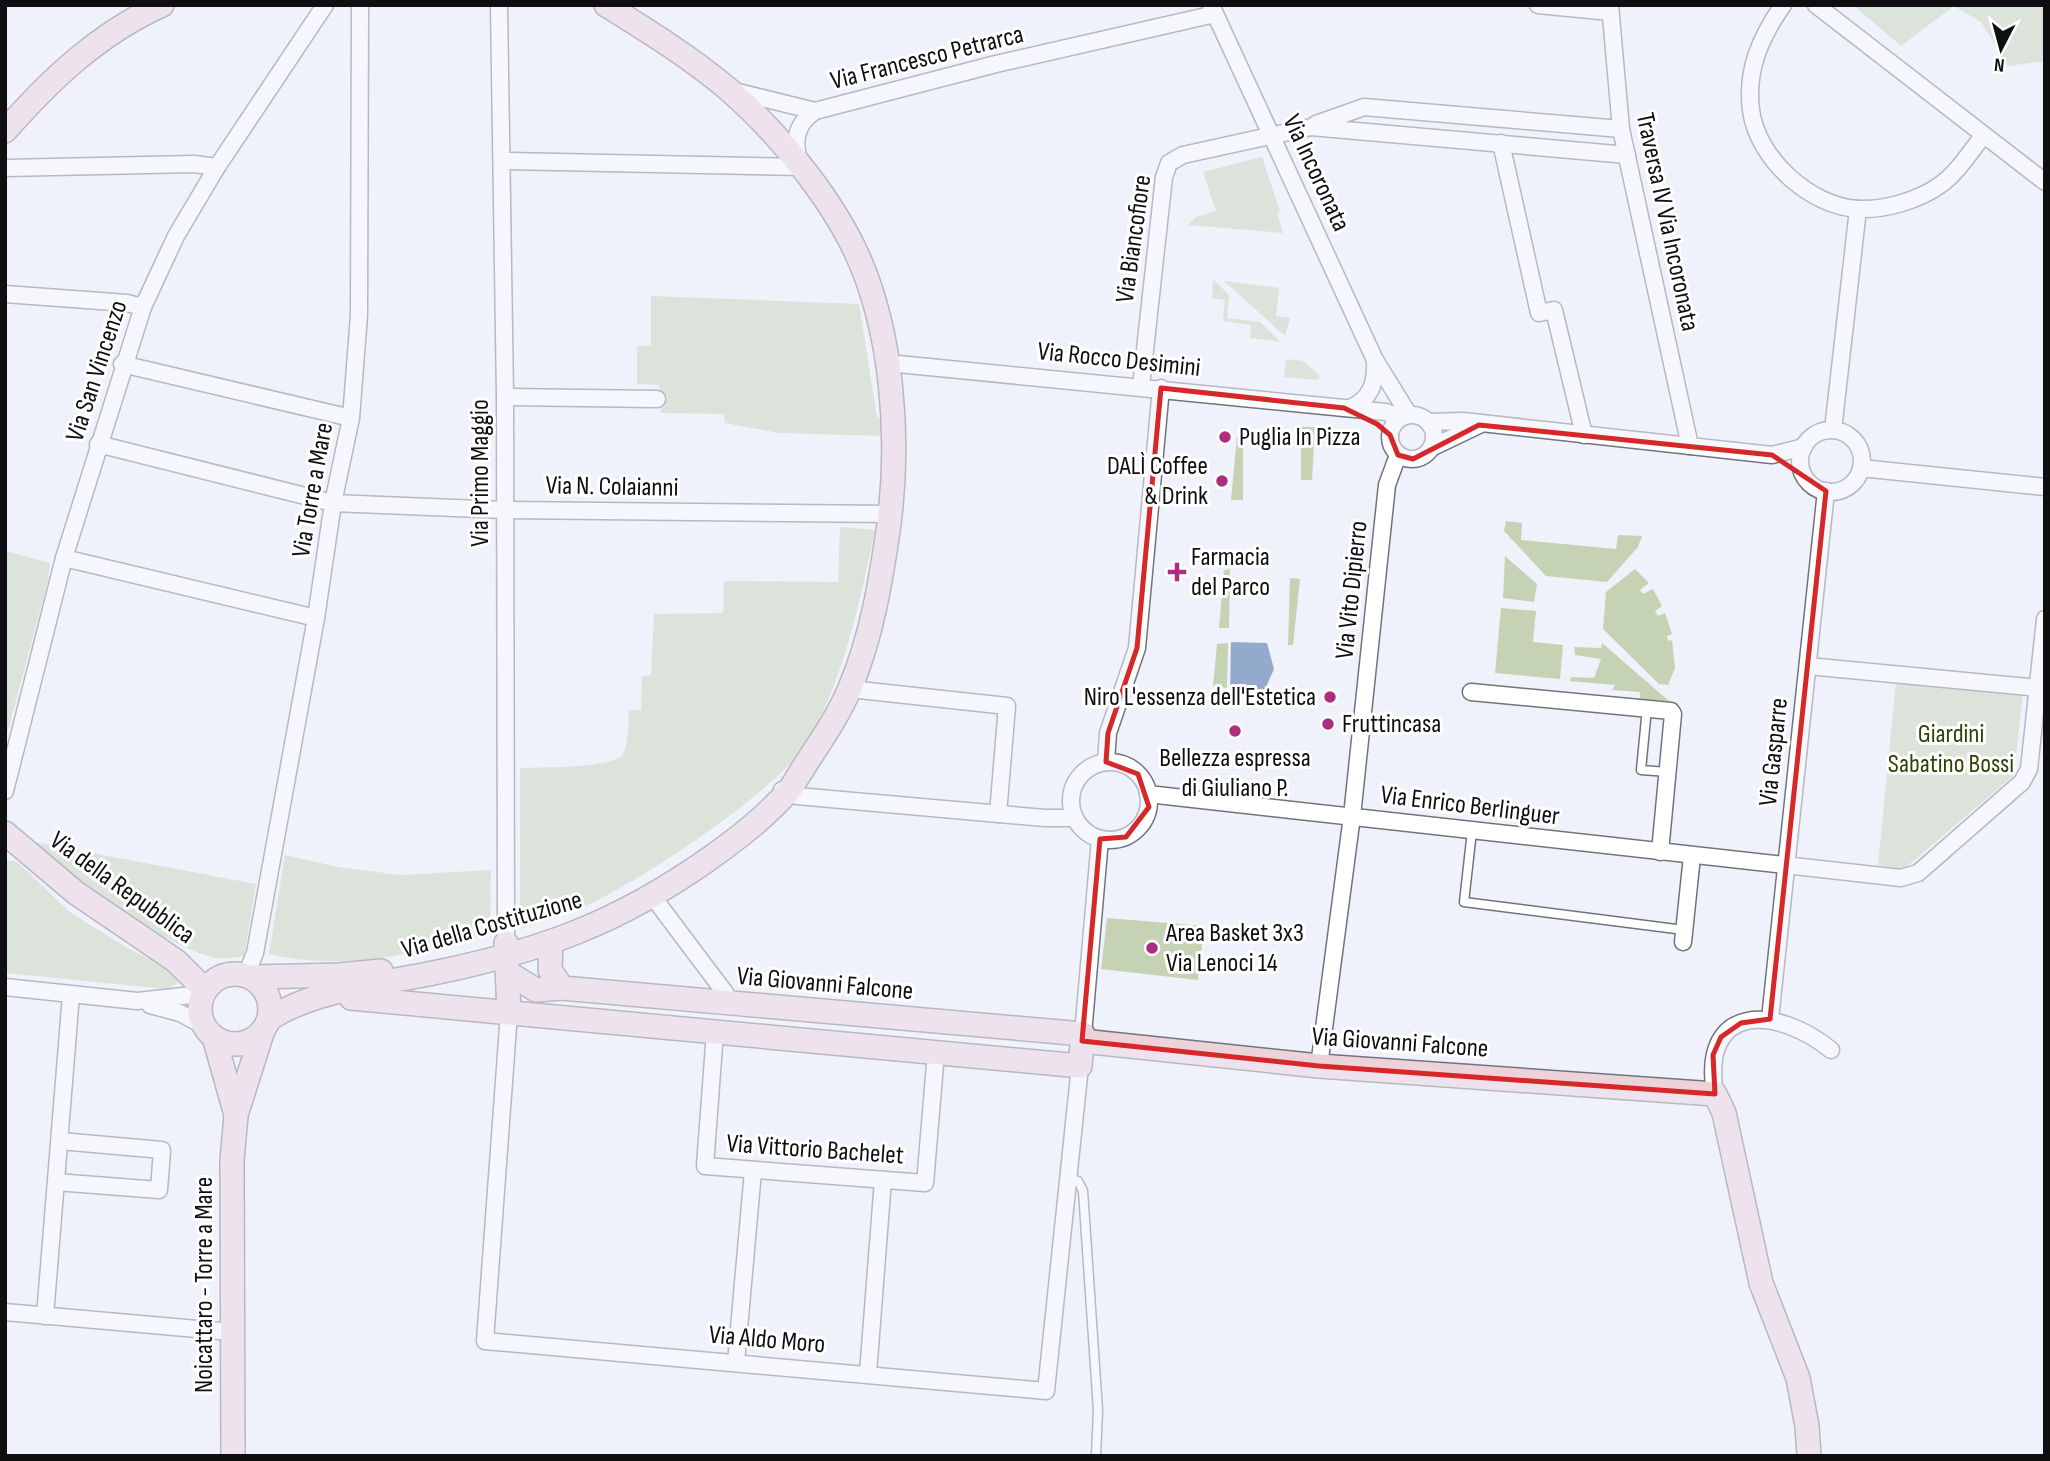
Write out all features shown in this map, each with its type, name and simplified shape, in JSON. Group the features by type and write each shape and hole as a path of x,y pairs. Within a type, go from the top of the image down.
{"street":[{"path":"5,131 74,61 124,24 162,5"},
{"name":"Via San Vincenzo","path":"5,791 64,558 122,364 143,307 176,236 217,167 325,5"},
{"name":"Via Torre a Mare","path":"247,975 255,954 316,618 333,503 351,418 359,316 360,5"},
{"name":"Via Primo Maggio","path":"499,5 503,161 508,957"},
{"name":"Via della Costituzione","path":"266,1024 302,1001 508,957 601,924 653,897 729,844 782,790 805,764 850,689 880,585 894,471 888,363 871,295 855,251 828,203 801,167 729,90 670,45 606,5"},
{"path":"1538,5 1610,9"},
{"path":"1783,5 1764,33 1754,59 1751,112 1759,136 1773,160 1797,183 1827,200 1858,209 1917,198 1941,184 1983,136"},
{"path":"1816,5 2045,182"},
{"name":"Traversa IV Via Incoronata","path":"1610,9 1621,129 1690,446"},
{"name":"Via Francesco Petrarca","path":"729,90 816,111 1213,10"},
{"name":"Via Incoronata","path":"1213,10 1405,417"},
{"path":"1272,136 1311,127 1364,107 1621,129"},
{"name":"Via Francesco Petrarca","path":"801,167 796,153 797,130 816,111"},
{"path":"1311,127 1627,155"},
{"name":"Via Biancofiore","path":"1141,386 1164,177 1169,163 1183,155 1272,136"},
{"path":"1501,143 1539,313 1554,310 1584,435"},
{"path":"503,161 801,167"},
{"path":"5,168 194,164 217,167"},
{"path":"1833,430 1858,209"},
{"path":"5,294 127,303 143,307"},
{"path":"1347,408 1368,397 1376,376 1376,360"},
{"name":"Via Rocco Desimini","path":"888,363 1161,388 1387,412 1428,422 1463,421 1479,425 1772,455 1804,447"},
{"path":"122,364 351,418"},
{"path":"1106,762 1108,733 1137,648 1161,388"},
{"path":"505,397 657,399"},
{"name":"Via Rocco Desimini","path":"1347,408 1377,424 1390,435"},
{"path":"1405,417 1395,424 1390,435 1393,448 1398,454 1413,459 1479,425"},
{"path":"1428,422 1434,434 1431,448"},
{"path":"1833,430 1856,442 1862,458 1861,468 1852,484 1835,492 1816,488 1802,473 1801,455 1804,447 1816,434 1833,430"},
{"name":"Via N. Colaianni","path":"98,444 333,503 504,510 890,514"},
{"name":"Via Vito Dipierro","path":"1319,1066 1352,816 1387,485 1398,454"},
{"name":"Via Rocco Desimini","path":"1772,455 1802,473"},
{"path":"1861,468 2045,487"},
{"name":"Via Gasparre","path":"1770,1019 1826,491"},
{"path":"64,558 316,618"},
{"name":"Via Enrico Berlinguer","path":"1148,794 1901,878 1918,873 2022,782 2029,769 2045,619"},
{"path":"1808,666 2039,688"},
{"path":"850,689 1007,706 999,814"},
{"path":"1471,692 1671,711 1674,714 1660,852"},
{"path":"1106,762 1128,767 1138,774 1148,794 1149,807 1137,830 1126,837 1100,839 1090,835 1074,818 1071,806 1076,782 1094,766 1106,762"},
{"path":"782,790 999,814 1074,818"},
{"name":"Via della Costituzione","path":"247,975 339,975 508,957 642,886 782,790"},
{"name":"Via della Repubblica","path":"5,833 76,893 176,961 204,992"},
{"path":"1068,1177 1100,839"},
{"path":"1683,936 1692,856"},
{"path":"653,897 726,994 729,1004"},
{"path":"551,942 550,970 554,980 566,988 567,1018"},
{"path":"508,957 509,1013"},
{"name":"Via Giovanni Falcone","path":"508,957 536,990 566,988 1082,1038 1319,1066 1715,1094"},
{"path":"5,987 137,1001 180,1013 224,1042 246,1043 266,1024 271,1009 266,990 247,975 217,978 204,992 199,1004 209,1032"},
{"path":"137,1001 204,992"},
{"path":"45,1316 71,995"},
{"path":"323,997 1080,1066"},
{"name":"Via Aldo Moro","path":"509,1013 485,1341 869,1373 1046,1391 1068,1177"},
{"path":"1809,1456 1807,1426 1798,1378 1761,1283 1724,1113 1715,1094 1713,1055 1721,1037 1741,1023 1770,1019 1805,1032 1831,1050"},
{"name":"Noicattaro - Torre a Mare","path":"233,1456 232,1161 236,1115 266,1024"},
{"name":"Noicattaro - Torre a Mare","path":"209,1032 236,1115"},
{"name":"Via Vittorio Bachelet","path":"715,1032 705,1166 753,1171 925,1183 936,1053"},
{"path":"56,1182 159,1190 162,1150 60,1140"},
{"path":"736,1362 753,1171"},
{"path":"869,1373 883,1180"},
{"path":"5,1312 231,1332"}],"lane":[{"path":"1647,708 1641,770 1668,772"},
{"path":"1472,831 1464,902 1683,936"},
{"path":"1068,1177 1078,1181 1083,1192 1098,1410 1096,1456"}],"highlighted area":[{"path":"1161,388 1344,408 1377,424 1390,435 1398,455 1413,459 1479,425 1772,455 1826,491 1770,1019 1741,1023 1721,1037 1713,1055 1715,1094 1319,1066 1082,1041 1100,839 1126,837 1149,807 1138,774 1106,762 1108,733 1137,648"}],"green space":[{"path":"1853,5 2045,5 2045,61 2008,66 1981,22 1954,6 1901,46"},
{"path":"1262,157 1280,211 1277,213 1283,233 1188,225 1196,217 1216,211 1203,172"},
{"path":"1213,279 1229,295 1227,318 1260,322 1281,342 1250,338 1251,325 1223,321 1225,300 1212,298"},
{"path":"1224,281 1279,288 1276,316 1290,318 1285,336"},
{"path":"651,296 859,304 877,417 882,418 883,436 779,433 725,423 724,414 661,413 659,385 637,384 637,346 651,346"},
{"path":"1286,359 1303,361 1320,376 1317,380 1284,377"},
{"path":"1301,427 1315,427 1312,480 1301,480"},
{"path":"1237,437 1243,437 1243,500 1231,500"},
{"path":"1506,521 1522,523 1521,540 1616,549 1618,535 1642,536 1638,547 1607,582 1546,576 1504,531"},
{"path":"840,527 875,530 857,612 841,666 807,742 767,785 737,810 669,858 581,908 520,929 520,768 591,765 617,759 623,754 626,744 629,710 641,710 642,676 651,675 654,614 723,613 724,581 838,582"},
{"path":"5,551 50,563 48,581 5,741"},
{"path":"1505,556 1537,584 1534,602 1503,598"},
{"path":"1230,569 1229,628 1219,628 1224,570"},
{"path":"1635,569 1649,583 1640,590 1643,594 1653,589 1662,606 1655,611 1658,616 1665,613 1672,634 1667,636 1668,641 1672,640 1675,668 1668,685 1659,684 1603,629 1606,592"},
{"path":"1290,578 1300,579 1293,645 1288,645"},
{"path":"1501,608 1536,611 1533,642 1563,645 1560,679 1495,673"},
{"path":"1228,643 1227,688 1213,686 1217,644"},
{"path":"1602,643 1669,701 1640,699 1640,692 1612,690 1615,685 1570,681 1571,677 1594,678 1601,659 1575,655 1574,647 1601,648"},
{"name":"Giardini Sabatino Bossi","path":"1896,682 2023,693 2014,775 1904,869 1878,865"},
{"path":"34,842 256,884 244,956 217,958 172,941 121,910"},
{"path":"285,855 338,867 400,875 491,870 490,934 436,948 352,961 297,959 269,954"},
{"path":"5,860 17,862 71,913 129,949 169,968 177,977 177,984 165,989 5,973"},
{"name":"Area Basket 3x3 Via Lenoci 14","path":"1107,918 1204,926 1198,980 1101,969"}],"water":[{"path":"1231,642 1267,643 1274,669 1263,694 1230,693"}],"place":[{"name":"Puglia In Pizza","path":"1225,437"},
{"name":"DALÌ Coffee & Drink","path":"1222,481"},
{"name":"Farmacia del Parco","path":"1177,572"},
{"name":"Niro L'essenza dell'Estetica","path":"1330,697"},
{"name":"Fruttincasa","path":"1328,724"},
{"name":"Bellezza espressa di Giuliano P.","path":"1235,731"},
{"name":"Area Basket 3x3 Via Lenoci 14","path":"1152,948"}]}
